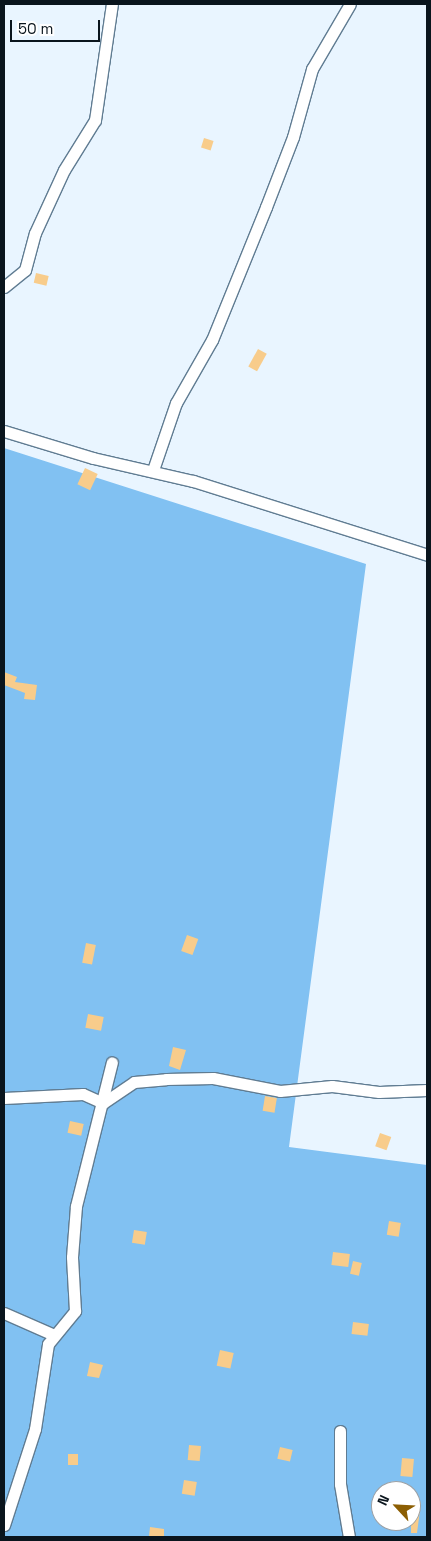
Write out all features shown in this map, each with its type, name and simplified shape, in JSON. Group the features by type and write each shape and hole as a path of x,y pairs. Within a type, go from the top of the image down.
{"street":[{"path":"4,288 25,270 32,241 64,170 95,120 112,4"},
{"path":"153,470 176,404 212,340 266,207 293,137 312,69 350,4"},
{"path":"4,431 93,458 153,470 427,555"},
{"path":"4,1524 35,1429 45,1356 54,1335 70,1321 75,1311 72,1257 76,1206 112,1062"},
{"path":"103,1103 134,1082 166,1079 213,1078 280,1091 332,1086 379,1092 427,1090"},
{"path":"4,1098 83,1094 103,1103"},
{"path":"4,1313 54,1335"},
{"path":"340,1432 340,1484 349,1537"}],"shaded area":[{"path":"4,448 366,564 289,1147 427,1165 427,1537 4,1537"}],"building":[{"path":"204,138 214,141 211,150 201,148"},
{"path":"36,273 49,276 46,286 34,283"},
{"path":"258,349 267,354 257,371 248,366"},
{"path":"85,468 98,474 90,490 77,484"},
{"path":"4,672 17,677 15,682 37,685 35,700 24,699 25,693 4,685"},
{"path":"187,935 198,939 192,955 181,951"},
{"path":"86,943 96,945 92,965 82,963"},
{"path":"88,1014 104,1017 101,1031 85,1028"},
{"path":"173,1047 186,1050 180,1070 169,1066"},
{"path":"265,1096 277,1098 275,1113 263,1111"},
{"path":"70,1121 84,1124 81,1136 68,1133"},
{"path":"380,1133 391,1137 386,1150 375,1146"},
{"path":"389,1221 401,1223 399,1237 387,1235"},
{"path":"134,1230 147,1232 145,1245 132,1243"},
{"path":"333,1252 350,1254 348,1267 331,1265"},
{"path":"353,1261 362,1263 359,1276 350,1274"},
{"path":"353,1322 369,1324 367,1336 352,1334"},
{"path":"220,1350 234,1353 230,1369 217,1366"},
{"path":"90,1362 103,1365 99,1378 87,1376"},
{"path":"189,1445 201,1446 200,1461 188,1460"},
{"path":"280,1447 293,1450 290,1462 277,1459"},
{"path":"68,1454 78,1454 78,1465 68,1465"},
{"path":"402,1458 414,1459 412,1477 400,1476"},
{"path":"184,1480 197,1482 195,1496 182,1494"},
{"path":"150,1527 164,1529 164,1537 149,1537"}]}
